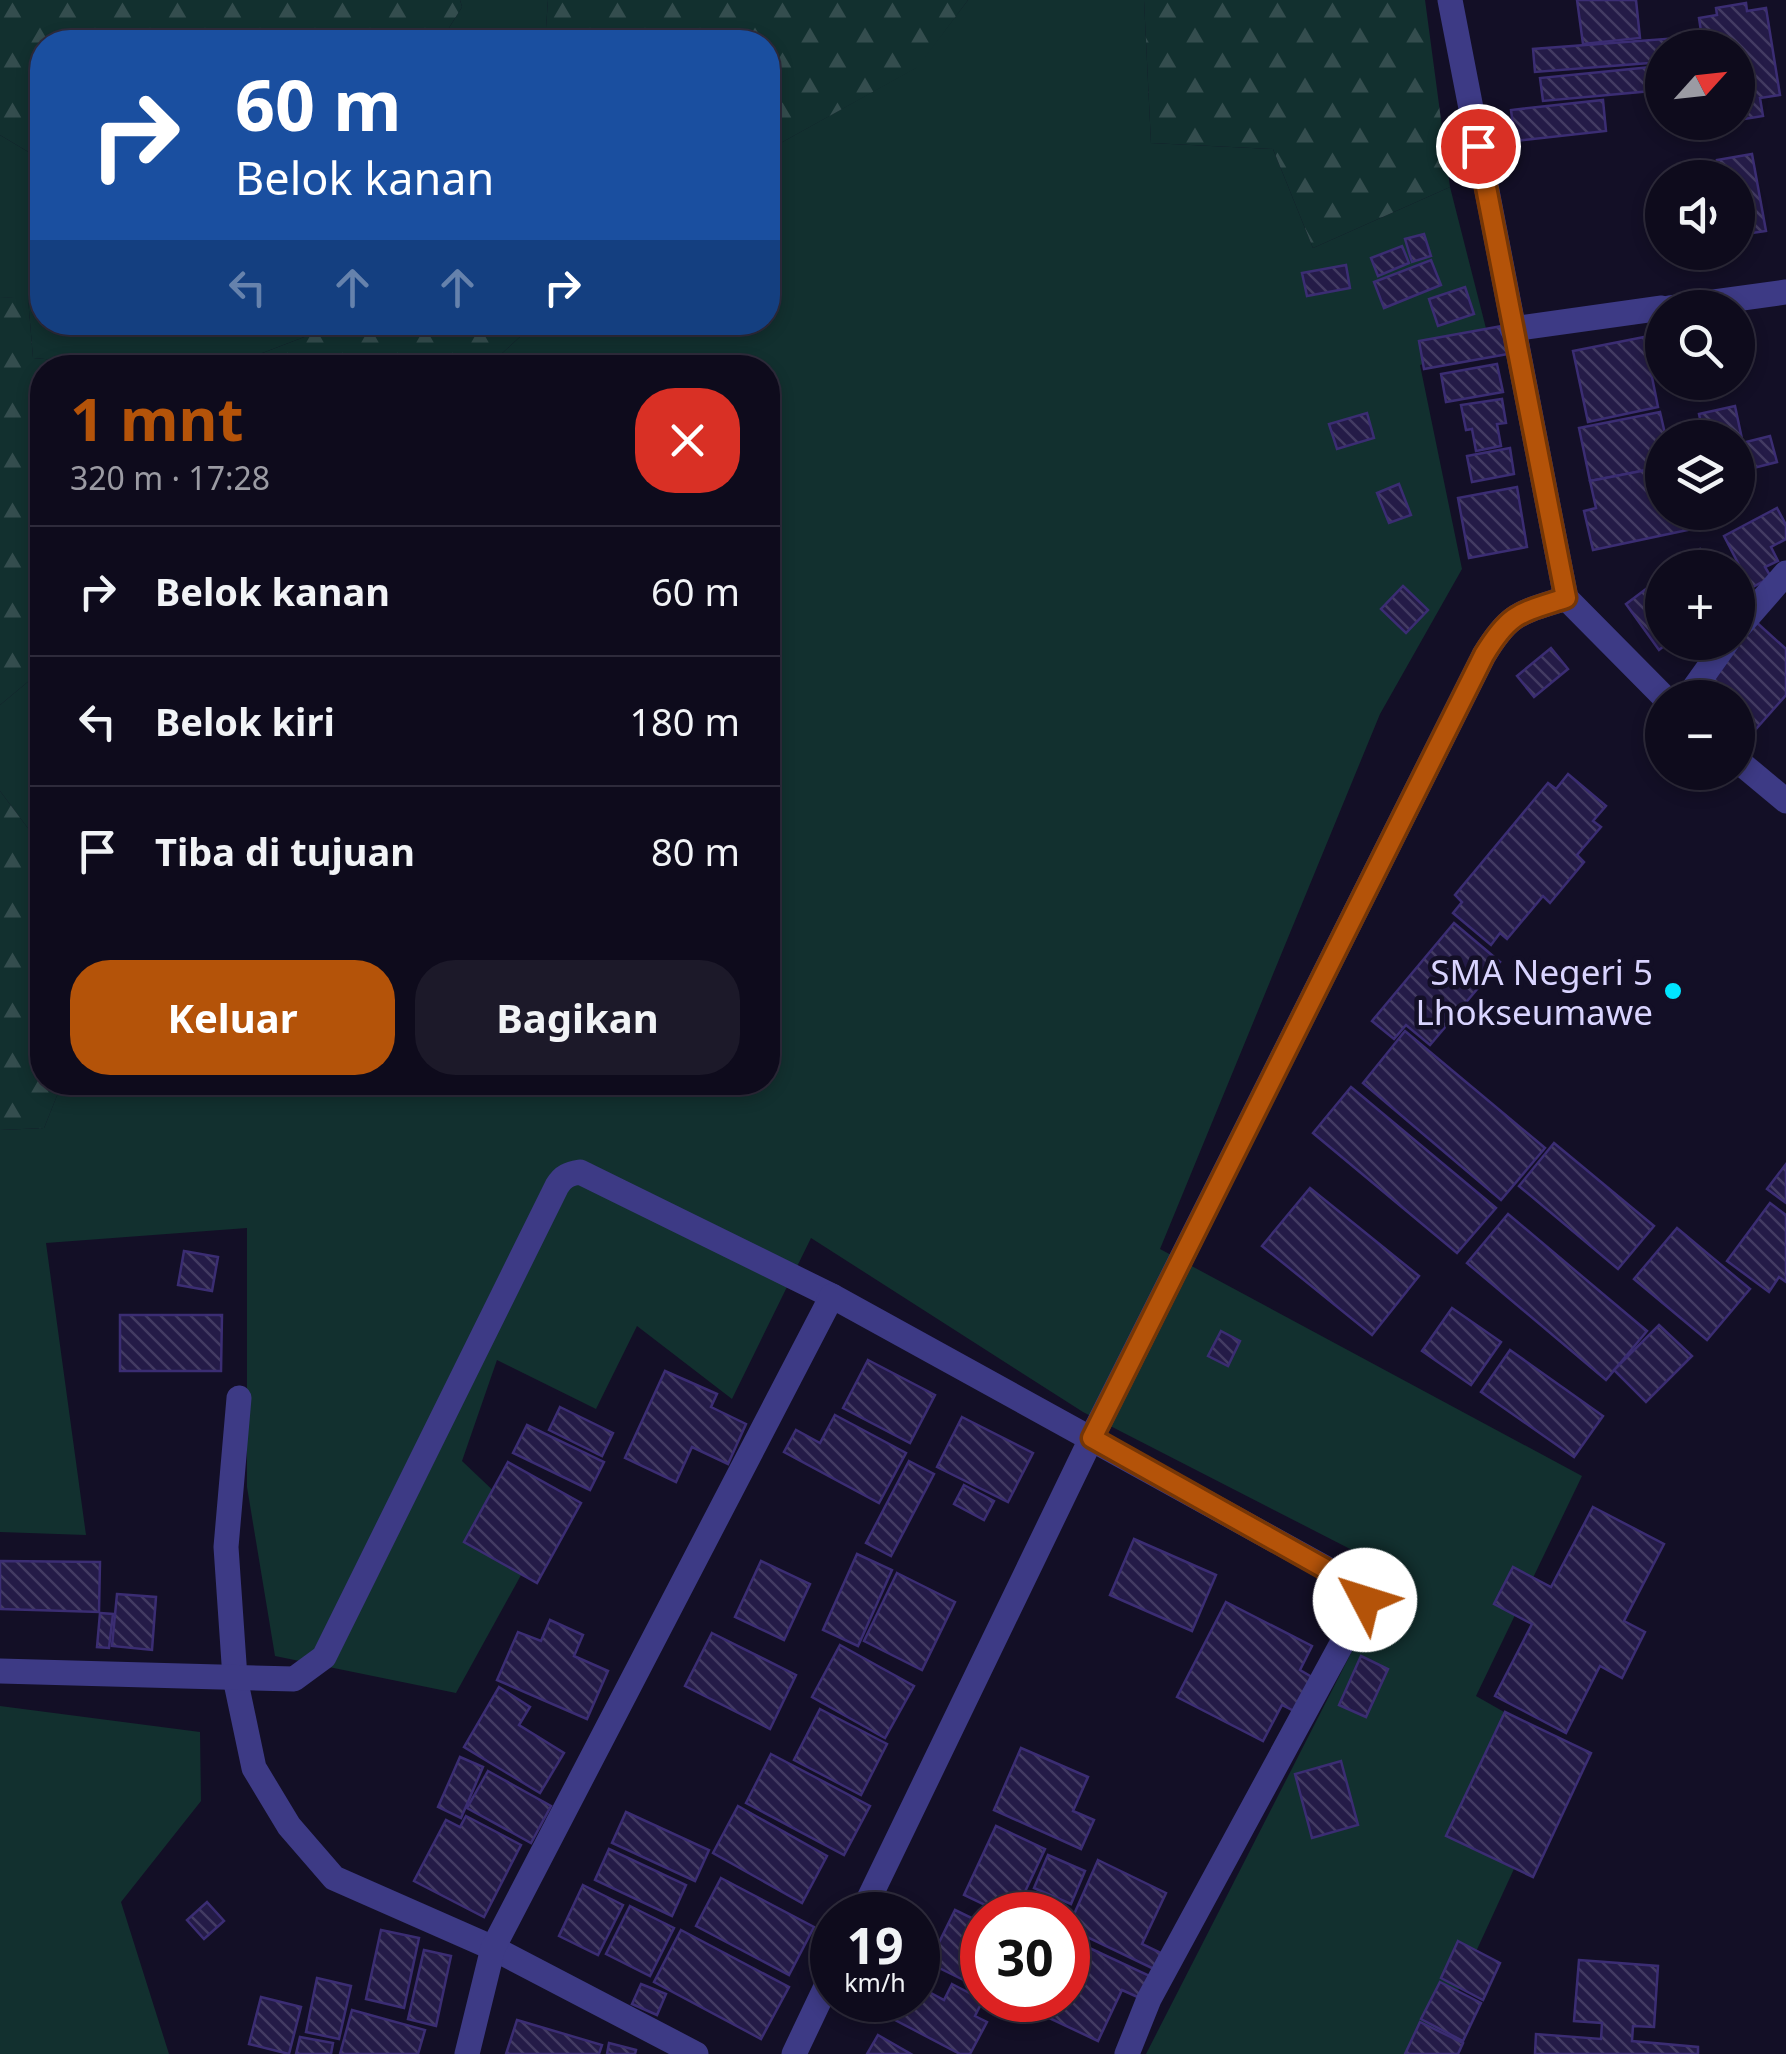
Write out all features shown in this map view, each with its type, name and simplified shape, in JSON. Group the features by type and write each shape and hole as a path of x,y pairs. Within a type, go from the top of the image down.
{"street":[{"path":"1450,0 1566,598 1647,680"},
{"path":"1755,296 1786,292"},
{"path":"1512,329 1645,311"},
{"path":"1755,609 1786,573"},
{"path":"872,1892 1092,1438 1484,655 1502,626 1525,612 1566,598"},
{"path":"1755,775 1786,802"},
{"path":"0,1671 294,1680 324,1657 562,1178 580,1172 832,1296 1356,1586 1365,1595 1149,1999 1127,2054"},
{"path":"466,2054 492,1948 832,1296"},
{"path":"240,1398 226,1547 236,1678 254,1768 289,1826 334,1878 492,1948 696,2054"},
{"path":"794,2054 810,2020"}],"green space":[{"path":"0,0 460,0 462,7 448,30 30,30 30,153 0,135"},
{"path":"460,0 548,0 546,30 448,30 462,7"},
{"path":"548,0 968,0 918,67 780,143 780,30 546,30"},
{"path":"968,0 1144,0 1151,143 1273,149 1313,248 1450,187 1491,348 1420,365 1462,569 1380,714 1160,1249 1582,1476 1476,1696 1569,1749 1429,2054 1146,2054 1393,1571 1083,1412 811,1238 732,1399 637,1326 596,1409 497,1360 462,1461 542,1537 456,1693 275,1656 247,1487 247,1228 46,1243 86,1535 0,1532 0,1130 44,1128 57,1095 780,1095 780,355 500,355 522,335 780,335 780,143 917,67"},
{"path":"1144,0 1425,0 1450,187 1313,248 1273,149 1151,143"},
{"path":"0,135 30,153 30,323 28,299 0,297"},
{"path":"0,297 28,298 33,355 30,680 0,705"},
{"path":"31,335 310,335 257,355 33,355"},
{"path":"310,335 522,335 500,355 257,355"},
{"path":"30,680 30,831 0,791 0,705"},
{"path":"0,791 30,831 30,1095 57,1095 44,1128 0,1130"},
{"path":"0,1706 200,1732 201,1801 121,1902 169,2054 0,2054"}],"building":[{"path":"1577,0 1636,0 1640,38 1583,44"},
{"path":"1746,3 1747,11 1766,8 1780,95 1760,98 1763,116 1755,117 1755,30 1701,30 1699,18 1717,15 1716,8"},
{"path":"1645,41 1645,63 1535,72 1533,49"},
{"path":"1645,68 1645,92 1543,101 1540,78"},
{"path":"1603,100 1606,131 1515,141 1511,110"},
{"path":"1752,154 1753,160 1717,160"},
{"path":"1755,170 1766,231 1755,233"},
{"path":"1424,234 1431,256 1412,262 1405,239"},
{"path":"1402,246 1409,263 1378,276 1371,258"},
{"path":"1431,260 1441,285 1384,308 1374,282"},
{"path":"1346,265 1350,288 1307,296 1302,273"},
{"path":"1465,287 1474,314 1438,326 1429,299"},
{"path":"1502,326 1508,354 1424,369 1419,341"},
{"path":"1644,337 1645,400 1657,400 1658,407 1588,422 1573,351"},
{"path":"1497,364 1503,392 1446,402 1441,374"},
{"path":"1502,399 1506,423 1497,424 1501,446 1476,451 1472,429 1466,430 1461,405"},
{"path":"1735,406 1738,420 1700,420 1699,414"},
{"path":"1660,412 1662,420 1645,420 1645,470 1590,481 1579,428"},
{"path":"1367,413 1374,438 1337,449 1329,424"},
{"path":"1770,436 1777,462 1755,468 1755,440"},
{"path":"1510,448 1514,474 1472,482 1467,456"},
{"path":"1645,470 1645,530 1688,530 1593,550 1584,511 1596,508 1590,481"},
{"path":"1399,484 1411,515 1389,523 1377,493"},
{"path":"1517,487 1527,547 1469,558 1458,498"},
{"path":"1777,508 1786,525 1786,539 1771,547 1778,561 1765,567 1771,577 1755,586 1755,550 1731,550 1724,536 1735,530 1755,530 1755,520"},
{"path":"1403,586 1428,610 1406,633 1381,609"},
{"path":"1645,590 1645,630 1626,604"},
{"path":"1755,621 1786,649 1786,695 1756,729 1755,680 1705,680 1722,660 1755,660"},
{"path":"1551,648 1568,669 1534,697 1517,676"},
{"path":"1568,774 1606,806 1593,821 1601,827 1577,855 1584,862 1550,903 1543,896 1507,939 1500,933 1491,945 1453,913 1462,902 1455,895 1548,783 1556,789"},
{"path":"1454,923 1500,962 1430,1045 1406,1025 1394,1039 1372,1021"},
{"path":"1405,1031 1545,1148 1501,1200 1363,1083"},
{"path":"1351,1087 1496,1208 1457,1253 1313,1133"},
{"path":"1554,1143 1654,1226 1618,1269 1519,1186"},
{"path":"1786,1164 1786,1203 1767,1189"},
{"path":"1310,1188 1419,1276 1372,1335 1262,1246"},
{"path":"1770,1203 1786,1215 1786,1282 1779,1277 1769,1292 1727,1261"},
{"path":"1508,1214 1647,1331 1606,1380 1467,1263"},
{"path":"1677,1228 1750,1289 1707,1340 1634,1279"},
{"path":"184,1251 218,1257 212,1291 178,1285"},
{"path":"1452,1308 1501,1342 1471,1385 1422,1351"},
{"path":"120,1315 222,1315 221,1371 120,1371"},
{"path":"1659,1325 1692,1356 1646,1402 1614,1370"},
{"path":"1221,1331 1240,1341 1228,1366 1208,1356"},
{"path":"1510,1350 1603,1416 1574,1457 1481,1392"},
{"path":"868,1360 935,1395 910,1443 843,1408"},
{"path":"665,1371 717,1394 711,1407 746,1424 728,1464 692,1447 676,1482 625,1458"},
{"path":"560,1407 613,1433 602,1456 549,1430"},
{"path":"835,1415 906,1453 879,1503 784,1452 796,1430 820,1443"},
{"path":"962,1417 1033,1453 1008,1502 937,1467"},
{"path":"527,1425 604,1462 590,1490 513,1453"},
{"path":"909,1461 934,1474 891,1556 866,1543"},
{"path":"508,1462 581,1503 537,1583 464,1542"},
{"path":"964,1485 994,1501 984,1520 954,1504"},
{"path":"1593,1507 1664,1544 1624,1621 1645,1632 1622,1678 1600,1666 1566,1733 1495,1696 1532,1624 1494,1604 1513,1567 1551,1587"},
{"path":"1134,1539 1216,1575 1192,1631 1110,1595"},
{"path":"857,1554 892,1570 858,1646 823,1630"},
{"path":"0,1561 100,1562 99,1612 0,1609"},
{"path":"761,1561 810,1584 784,1640 735,1617"},
{"path":"897,1573 955,1602 922,1670 864,1641"},
{"path":"117,1594 156,1597 152,1650 112,1646"},
{"path":"1226,1602 1312,1646 1300,1670 1317,1680 1300,1714 1282,1705 1263,1741 1177,1697"},
{"path":"100,1613 113,1614 109,1648 97,1647"},
{"path":"550,1620 583,1635 574,1656 608,1671 587,1719 497,1680 518,1632 541,1641"},
{"path":"712,1633 796,1675 770,1729 685,1686"},
{"path":"840,1645 914,1686 885,1738 812,1697"},
{"path":"1361,1656 1388,1669 1366,1717 1339,1705"},
{"path":"499,1687 530,1707 519,1725 564,1753 540,1793 464,1747"},
{"path":"820,1709 887,1744 861,1795 794,1760"},
{"path":"1505,1712 1591,1753 1533,1877 1446,1836"},
{"path":"1021,1748 1088,1777 1073,1811 1094,1820 1081,1849 994,1810"},
{"path":"771,1754 870,1806 844,1855 746,1803"},
{"path":"460,1757 483,1767 461,1818 438,1807"},
{"path":"1341,1761 1358,1825 1312,1838 1295,1774"},
{"path":"488,1771 551,1806 531,1843 467,1808"},
{"path":"738,1806 827,1856 802,1903 713,1853"},
{"path":"626,1812 709,1850 695,1881 612,1843"},
{"path":"466,1816 521,1845 484,1917 414,1881 446,1820 460,1827"},
{"path":"996,1826 1045,1849 1025,1892 965,1892"},
{"path":"609,1849 686,1885 672,1916 595,1880"},
{"path":"1048,1855 1085,1871 1076,1892 1043,1892 1034,1888"},
{"path":"1098,1860 1166,1893 1142,1944 1161,1953 1154,1969 1090,1938 1090,1892 1084,1892"},
{"path":"721,1878 810,1925 810,1935 789,1975 696,1926"},
{"path":"583,1885 623,1905 598,1955 559,1936"},
{"path":"207,1902 224,1921 204,1939 187,1920"},
{"path":"630,1906 674,1928 650,1976 606,1954"},
{"path":"955,1910 960,1912 960,1978 940,1968 940,1941"},
{"path":"381,1930 419,1938 404,2008 366,1999"},
{"path":"681,1930 789,1987 761,2039 654,1982"},
{"path":"1458,1941 1500,1963 1483,2000 1441,1978"},
{"path":"1090,1948 1152,1977 1142,1999 1122,1990 1098,2041 1058,2022 1090,2022"},
{"path":"424,1950 451,1956 436,2026 408,2019"},
{"path":"1579,1960 1658,1966 1654,2027 1633,2026 1632,2041 1698,2047 1698,2054 1535,2054 1536,2034 1601,2039 1602,2023 1574,2021"},
{"path":"317,1978 351,1986 339,2039 306,2032"},
{"path":"1440,1982 1481,2003 1463,2041 1421,2019"},
{"path":"641,1984 666,1994 657,2015 632,2004"},
{"path":"952,1984 960,1988 960,2022 987,2022 970,2054 960,2054 899,2022 940,2022 940,1998 944,2000"},
{"path":"261,1997 301,2007 289,2054 249,2044"},
{"path":"352,2010 425,2030 418,2054 340,2054"},
{"path":"517,2020 602,2045 599,2054 506,2054"},
{"path":"1420,2022 1463,2043 1458,2054 1405,2054"},
{"path":"878,2035 911,2054 867,2054"},
{"path":"300,2037 333,2043 331,2054 296,2054"},
{"path":"609,2043 636,2050 635,2054 607,2054"}],"place":[{"name":"SMA Negeri 5 Lhokseumawe","path":"1673,991"}],"route":[{"path":"1365,1600 1362,1589 1092,1438 1484,655 1502,626 1525,612 1566,598 1478,146"}]}
